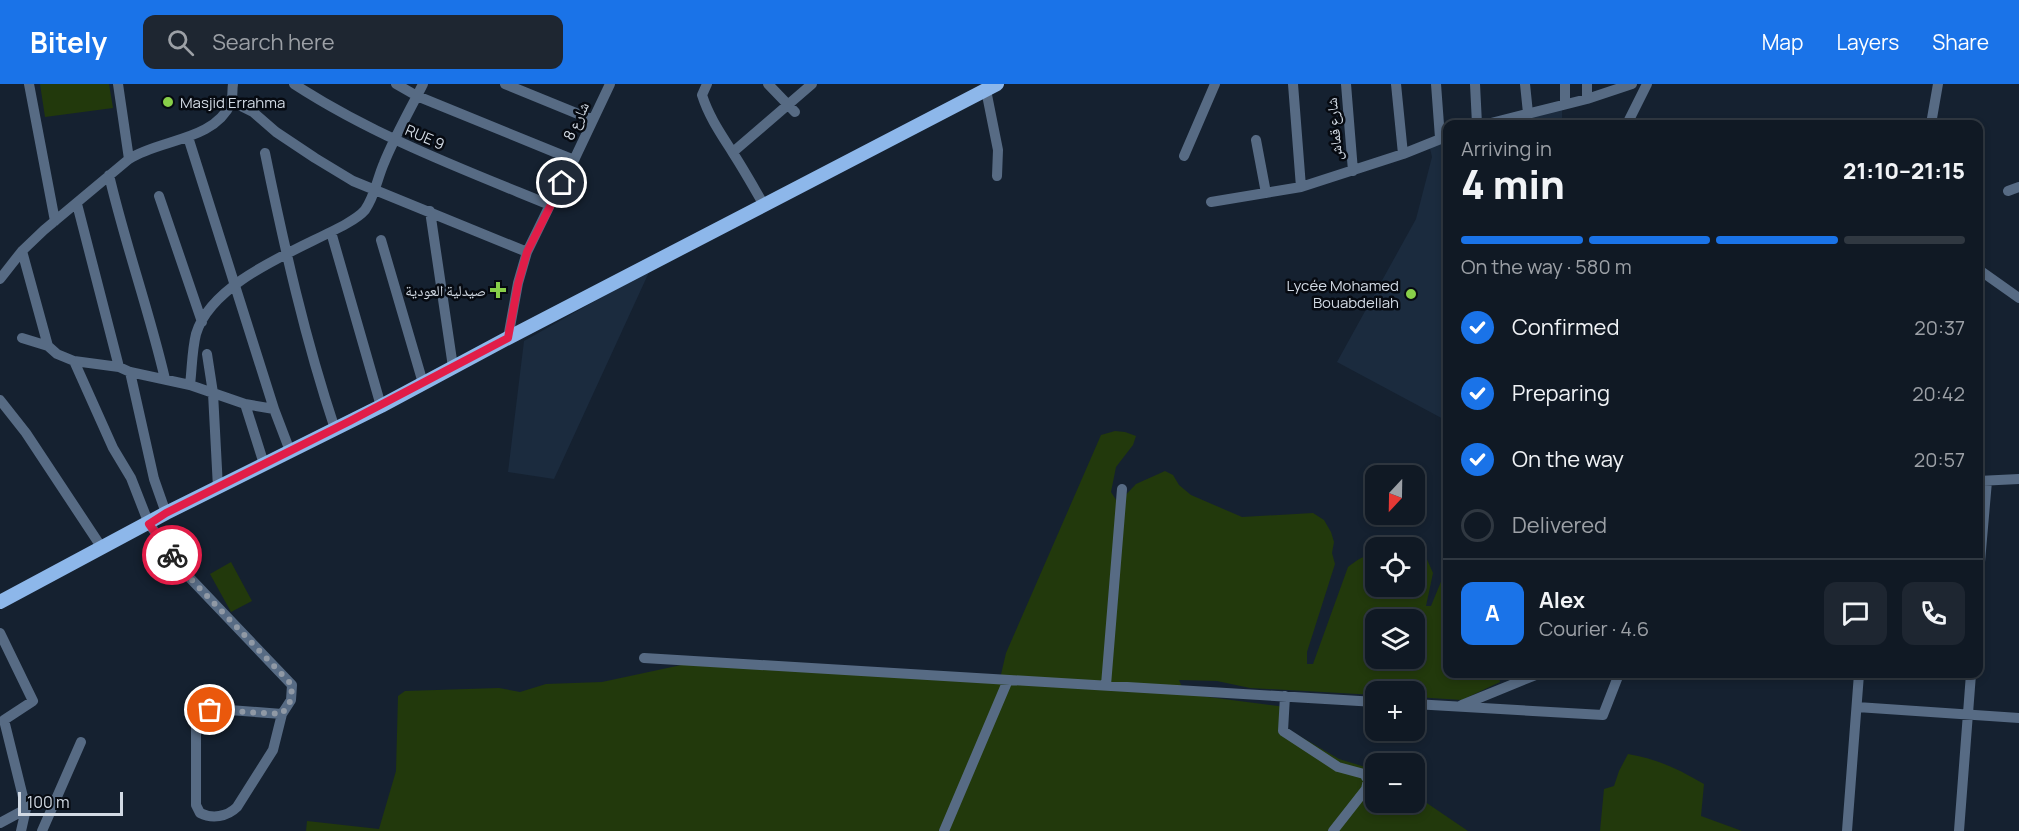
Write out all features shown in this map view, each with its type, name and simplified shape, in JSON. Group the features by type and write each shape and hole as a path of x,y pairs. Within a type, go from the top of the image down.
{"main road":[{"path":"0,602 166,513 381,406 992,86"}],"street":[{"path":"29,84 55,220"},
{"path":"118,84 129,159"},
{"path":"0,279 22,251 55,220 129,159 188,137 214,123 231,101 233,84"},
{"name":"RUE 9","path":"294,84 394,140 550,205"},
{"path":"396,84 417,96 574,160"},
{"path":"190,385 196,334 201,322 215,303 235,283 358,217 364,210 375,191 394,140 423,84"},
{"path":"505,84 593,120"},
{"name":"شارع 8","path":"508,338 518,284 527,252 610,84"},
{"path":"707,84 702,95 704,104 764,205"},
{"path":"768,84 792,108"},
{"path":"733,152 792,108 812,84"},
{"path":"1184,156 1215,84"},
{"path":"1293,84 1301,187"},
{"name":"شارع قماش","path":"1346,84 1353,171"},
{"path":"1396,84 1403,154"},
{"path":"1437,84 1437,118 1443,134"},
{"path":"1475,84 1477,120"},
{"path":"1525,84 1528,113"},
{"path":"1565,84 1565,103"},
{"path":"1587,84 1587,99"},
{"path":"1502,120 1587,99 1630,84"},
{"path":"1628,120 1647,84"},
{"path":"1932,120 1938,84"},
{"path":"992,86 998,150 997,176"},
{"path":"231,101 254,111 276,132 315,158 375,191 430,211 527,252"},
{"path":"188,137 274,410 290,451"},
{"path":"1211,202 1301,187 1403,154 1443,137"},
{"path":"1256,140 1266,193"},
{"path":"265,153 286,256 335,429"},
{"path":"109,175 119,217 157,343 165,379"},
{"path":"2008,191 2019,187"},
{"path":"159,196 201,322"},
{"path":"77,204 119,367"},
{"path":"430,211 453,367"},
{"path":"331,232 381,406"},
{"path":"381,240 423,383"},
{"path":"22,251 48,346"},
{"path":"1983,273 2019,298"},
{"path":"22,338 48,346 57,354 74,361 119,367 130,372 190,385 245,404 274,410"},
{"path":"207,354 213,393 218,488"},
{"path":"74,361 113,448 131,478 149,524 189,577 289,680 293,691 291,700 282,714 273,750 237,807 232,812 220,816 200,813 196,806 196,723 198,717 216,709 282,714"},
{"path":"130,372 154,479 166,513"},
{"path":"0,400 26,433 102,548"},
{"path":"245,404 264,464"},
{"path":"1983,481 2019,479"},
{"path":"1106,685 1122,489"},
{"path":"0,633 33,701 4,720 27,809 21,831"},
{"path":"644,658 1365,701"},
{"path":"1459,706 1528,678"},
{"path":"1425,704 1604,715 1618,678"},
{"path":"1847,831 1859,678"},
{"path":"1959,831 1971,678"},
{"path":"944,831 1008,680"},
{"path":"1285,696 1283,731 1338,767 1364,774 1368,780 1366,789 1333,831"},
{"path":"1857,707 2019,718"},
{"path":"42,831 81,742"},
{"path":"0,750 11,744"},
{"path":"0,823 27,809"}],"shaded area":[{"path":"1562,107 1562,120 1512,120"},
{"name":"Lycée Mohamed Bouabdellah","path":"1443,140 1443,419 1337,362 1416,219 1432,157 1429,144"},
{"path":"650,270 554,479 508,472 524,341"}],"green space":[{"path":"40,84 109,84 113,108 45,117"},
{"path":"1115,431 1136,436 1133,445 1116,467 1111,492 1118,503 1136,484 1165,471 1173,475 1179,485 1191,495 1242,517 1313,513 1324,520 1334,542 1332,553 1335,564 1307,652 1307,664 1313,664 1348,567 1365,557 1365,597 1425,597 1425,557 1433,573 1426,606 1431,606 1443,577 1443,678 1499,678 1500,682 1462,700 1425,698 1425,681 1365,681 1365,694 1250,688 1217,681 1179,680 1185,694 1286,707 1284,727 1339,759 1365,767 1365,813 1425,813 1425,802 1468,831 306,831 307,821 379,829 396,771 398,696 405,691 499,688 520,692 546,684 602,682 686,664 999,683 1006,653 1101,435"},
{"path":"231,562 252,601 231,612 210,574"},
{"path":"1628,754 1667,765 1704,784 1701,816 1742,831 1600,831 1604,789 1614,786"}],"way so far":[{"path":"172,555 189,577 292,685 291,700 282,714 210,710"}],"place":[{"name":"Masjid Errahma","path":"168,102"},
{"name":"صيدلية العودية","path":"498,290"},
{"name":"Lycée Mohamed Bouabdellah","path":"1411,294"}],"route":[{"path":"172,555 149,524 166,513 381,406 508,338 518,284 527,252 562,183"}]}
